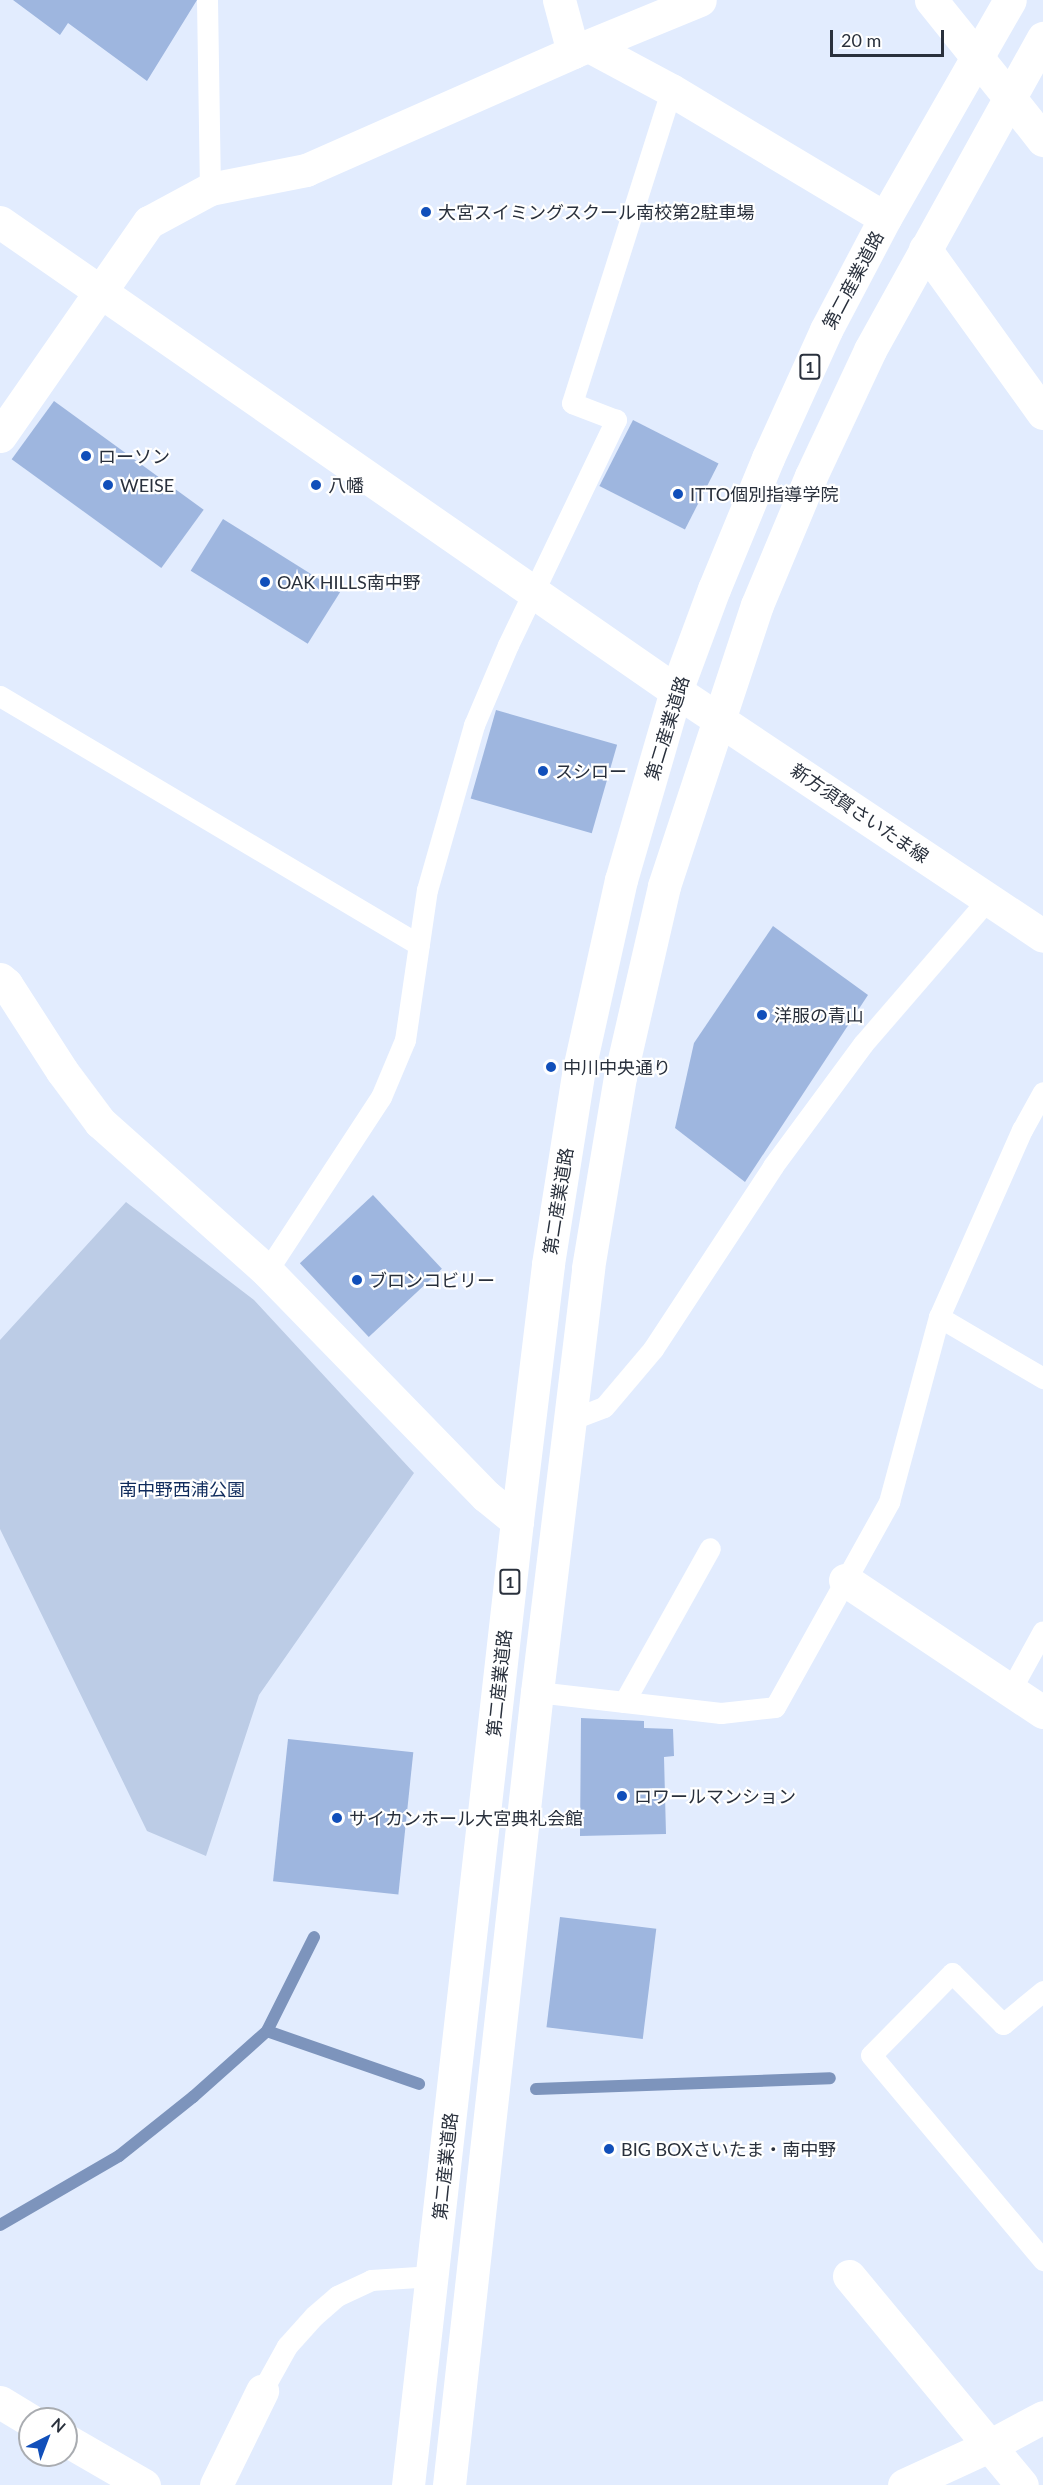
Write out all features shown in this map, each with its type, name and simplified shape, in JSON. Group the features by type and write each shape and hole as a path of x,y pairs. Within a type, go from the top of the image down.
{"main road":[{"path":"559,0 581,49 671,90 885,218"},
{"path":"0,436 149,222 210,189 306,170 581,49 700,0"},
{"path":"931,0 1043,140"},
{"name":"第二産業道路","path":"408,2485 548,1264 579,1069 621,880 676,691 714,589 768,458 826,330 885,218 1010,0"},
{"name":"1","path":"448,2485 537,1692 588,1268 620,1077 664,886 757,605 811,476 870,350 1043,38"},
{"name":"新方須賀さいたま線","path":"0,222 676,691 1043,936"},
{"path":"925,249 1043,413"},
{"path":"0,979 6,984 62,1071 100,1122 267,1271 486,1496 517,1521"},
{"path":"845,1580 1043,1712"},
{"path":"849,2276 1022,2485"},
{"path":"216,2485 262,2391"},
{"path":"0,2402 18,2413"},
{"path":"903,2485 989,2446 1043,2418"},
{"path":"78,2447 144,2485"}],"lane":[{"path":"207,0 210,189"},
{"path":"267,1271 381,1097 405,1040 427,890 474,726 508,645 616,420 572,404 671,90"},
{"path":"0,696 419,945"},
{"path":"570,1420 604,1407 653,1349 772,1166 856,1053 988,899"},
{"path":"537,1692 721,1713 775,1707 889,1502 939,1317 1022,1130 1043,1092"},
{"path":"939,1317 1043,1378"},
{"path":"624,1702 710,1548"},
{"path":"1010,1691 1043,1631"},
{"path":"1043,1990 1003,2024 952,1972 871,2055 1043,2260"},
{"path":"262,2391 287,2346 314,2316 337,2296 371,2280 433,2276"}],"green space":[{"name":"南中野西浦公園","path":"126,1202 254,1300 414,1473 259,1695 206,1856 147,1831 0,1529 0,1340"}],"building":[{"path":"13,0 197,0 147,81 68,23 60,35"},
{"name":"WEISE","path":"54,401 204,510 161,568 12,459"},
{"path":"633,420 719,464 685,530 599,486"},
{"name":"OAK HILLS南中野","path":"223,519 340,592 308,644 191,571"},
{"name":"スシロー","path":"496,710 617,745 592,833 471,798"},
{"path":"773,926 868,995 745,1182 675,1128 694,1043"},
{"path":"373,1195 442,1269 369,1337 300,1263"},
{"name":"ロワールマンション","path":"581,1718 644,1721 644,1728 673,1729 674,1756 664,1757 666,1834 580,1836"},
{"path":"288,1739 413,1752 398,1894 273,1881"},
{"path":"560,1917 656,1929 643,2039 546,2027"}],"waterway":[{"path":"267,2031 314,1937"},
{"path":"0,2225 119,2156 193,2097 267,2031 419,2084"},
{"path":"536,2089 830,2078"}],"place":[{"name":"大宮スイミングスクール南校第2駐車場","path":"426,212"},
{"name":"ローソン","path":"86,456"},
{"name":"WEISE","path":"108,485"},
{"name":"八幡","path":"316,485"},
{"name":"ITTO個別指導学院","path":"678,494"},
{"name":"OAK HILLS南中野","path":"265,582"},
{"name":"スシロー","path":"543,771"},
{"name":"洋服の青山","path":"762,1015"},
{"name":"中川中央通り","path":"551,1067"},
{"name":"ブロンコビリー","path":"357,1280"},
{"name":"ロワールマンション","path":"622,1796"},
{"name":"サイカンホール大宮典礼会館","path":"337,1818"},
{"name":"BIG BOXさいたま・南中野","path":"609,2149"}]}
